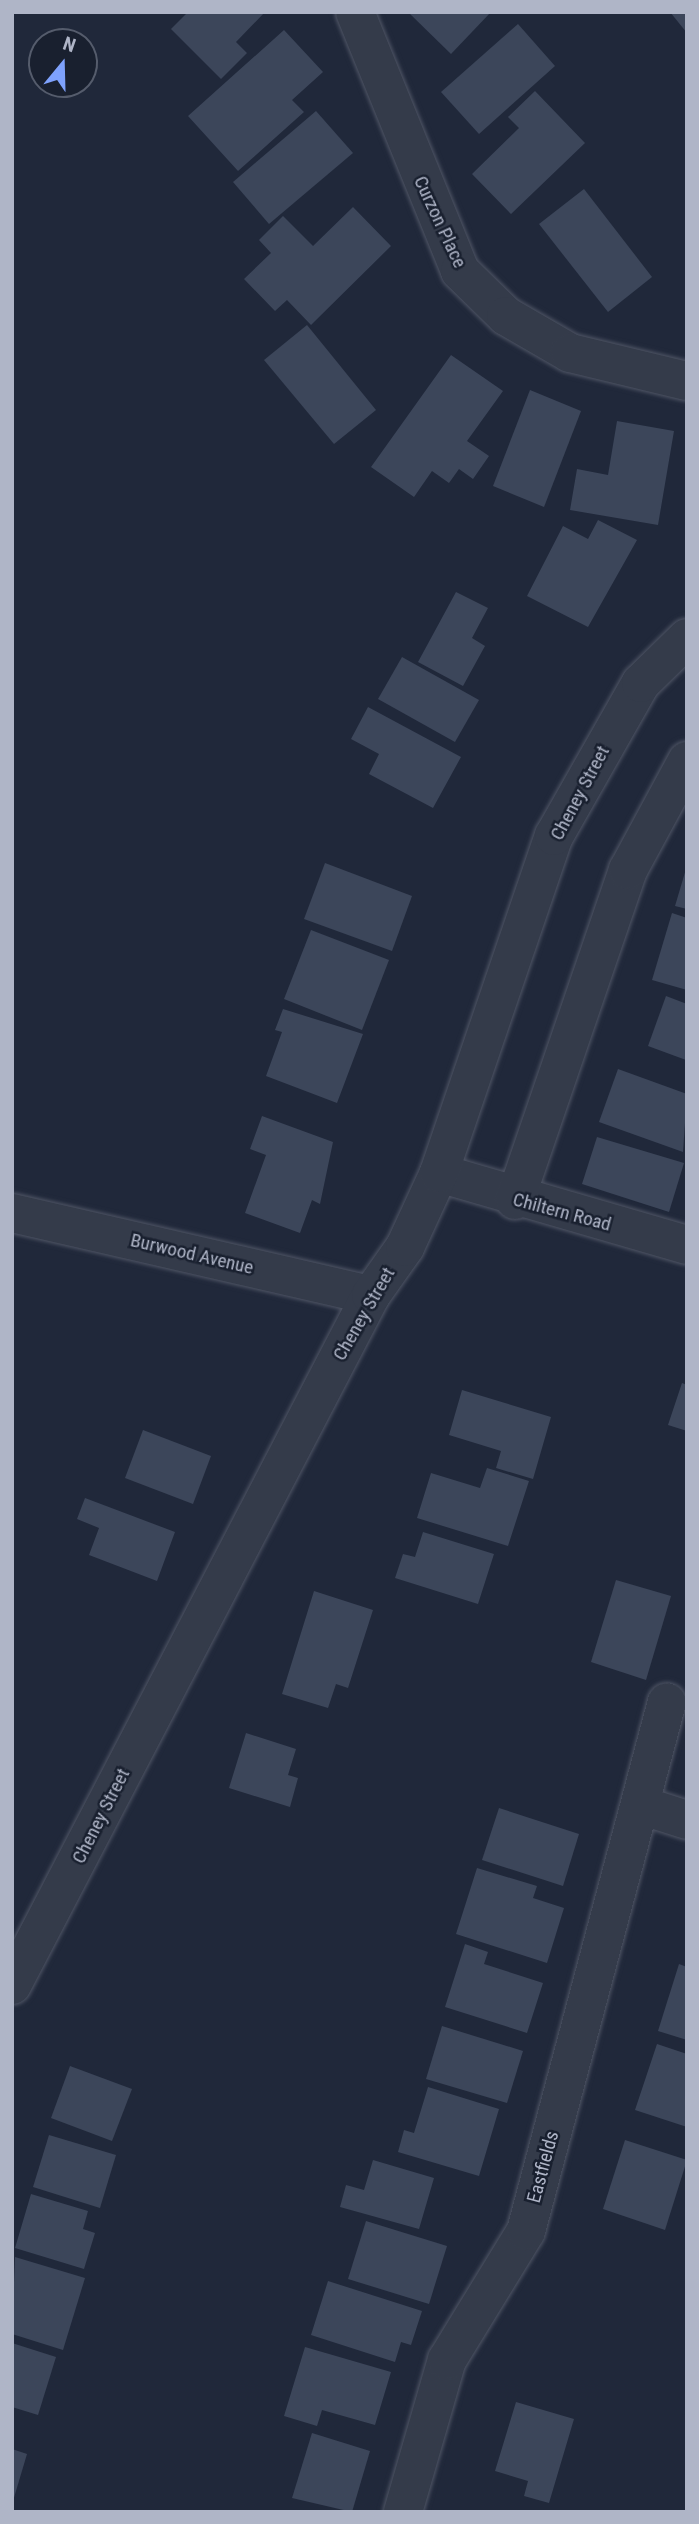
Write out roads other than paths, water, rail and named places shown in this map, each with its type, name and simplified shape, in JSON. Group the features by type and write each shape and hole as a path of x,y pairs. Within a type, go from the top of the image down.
{"street":[{"name":"Curzon Place","path":"355,12 460,271 506,316 570,353 687,381"},
{"name":"Cheney Street","path":"12,1984 371,1295 405,1247 439,1174 554,836 641,683 687,638"},
{"path":"515,1200 628,870 687,761"},
{"name":"Chiltern Road","path":"439,1174 515,1200 687,1245"},
{"name":"Burwood Avenue","path":"12,1213 371,1295"},
{"name":"Eastfields","path":"403,2512 447,2360 526,2231 643,1806 667,1702"},
{"path":"643,1806 687,1820"}]}
